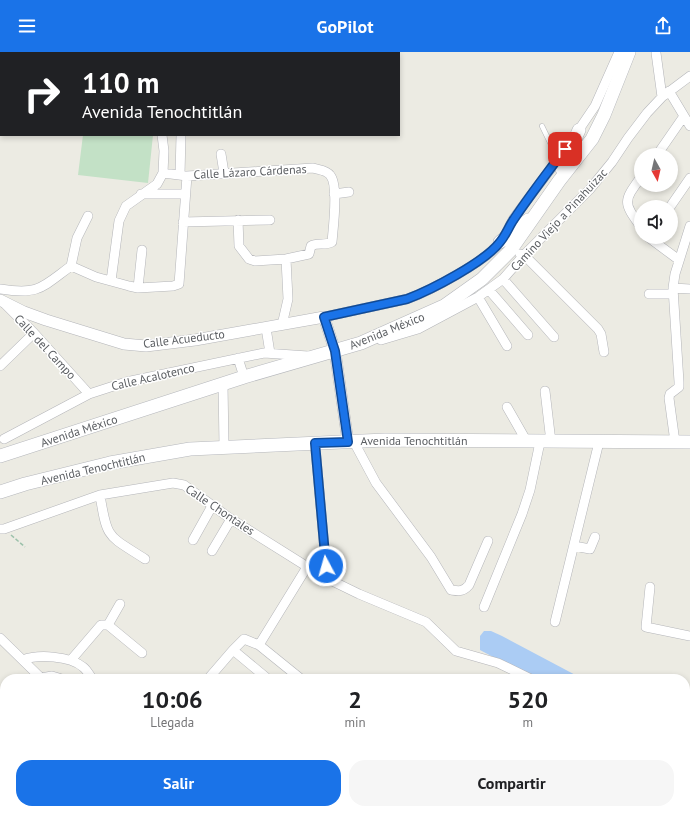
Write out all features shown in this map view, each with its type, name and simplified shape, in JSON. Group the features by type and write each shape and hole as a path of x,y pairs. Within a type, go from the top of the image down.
{"main road":[{"name":"Avenida México","path":"0,456 244,377 361,343 444,306 482,279 510,251 560,180 592,139 599,126 629,52"},
{"path":"560,180 562,169 579,130"},
{"path":"500,242 537,213"},
{"name":"Avenida Tenochtitlán","path":"0,492 110,462 190,449 224,446 351,442 690,442"}],"street":[{"name":"Calle Acueducto","path":"1,301 46,320 124,344 146,346 282,325 407,299 420,294 479,260 500,242 514,219 595,106 619,52"},
{"path":"656,53 666,94 690,126"},
{"name":"Camino Viejo a Pinahuizac","path":"361,343 367,343 418,329 478,297 503,279 524,255 590,189 612,162 647,113 666,94 690,76"},
{"path":"662,148 684,116"},
{"path":"111,281 119,221 126,206 157,184 163,173 164,151 162,136"},
{"path":"163,173 183,176 181,136"},
{"path":"221,154 224,173"},
{"name":"Calle Lázaro Cárdenas","path":"71,266 96,277 138,288 173,286 178,284 185,194 183,176 313,168 324,171 330,175 334,191"},
{"path":"675,200 690,178"},
{"path":"634,187 628,195 627,202 628,209 634,217"},
{"path":"238,220 239,246 248,259 255,261 286,259 308,254 311,246 315,244 328,244 332,242 334,191 349,192"},
{"path":"141,194 185,194"},
{"path":"0,289 21,292 39,289 71,266 77,238 88,216"},
{"path":"183,222 270,220"},
{"path":"675,442 669,398 670,394 679,387 673,291 679,260 690,226"},
{"path":"658,244 679,260"},
{"path":"138,288 142,250"},
{"path":"510,251 524,255 598,329 601,334 604,352"},
{"path":"282,325 288,299 286,259"},
{"path":"503,279 554,337"},
{"path":"649,294 690,289"},
{"path":"488,290 528,335"},
{"path":"478,297 507,346"},
{"name":"Calle del Campo","path":"1,301 34,333 89,394"},
{"path":"324,317 335,351 351,442 376,483 431,557 451,590 465,590 488,541"},
{"path":"266,328 270,352"},
{"path":"0,366 34,333"},
{"name":"Calle Acalotenco","path":"2,437 89,394 126,382 270,352 313,357"},
{"path":"238,358 244,377"},
{"path":"223,384 224,446"},
{"path":"484,607 522,514 530,490 539,442 545,391"},
{"path":"507,407 539,442"},
{"path":"2,437 16,451"},
{"path":"554,622 599,442"},
{"path":"315,443 326,566 322,576"},
{"name":"Calle Chontales","path":"2,529 100,495 173,483 184,485 231,519 322,576 359,594 426,622 456,651 498,663 521,674"},
{"path":"100,495 104,524 109,534 114,539 145,558"},
{"path":"193,540 212,506"},
{"path":"212,551 231,519"},
{"path":"574,546 590,549 595,537"},
{"path":"259,645 307,567"},
{"path":"650,587 646,627 690,636"},
{"path":"108,625 120,604"},
{"path":"71,660 101,625 108,625 142,653"},
{"path":"0,638 37,674"},
{"path":"212,674 244,639 259,645 295,674"},
{"path":"233,650 262,674"},
{"path":"23,660 32,656 71,660 84,668 89,674"}],"lane":[{"path":"542,126 558,159"}],"path":[{"path":"2,529 25,547"}],"green space":[{"path":"83,136 153,136 148,183 78,175"}],"water":[{"path":"484,631 491,631 574,674 525,674 480,650 480,636"}],"route":[{"path":"326,566 315,443 348,442 335,351 324,317 407,299 433,288 479,260 500,242 514,219 565,149"}]}
